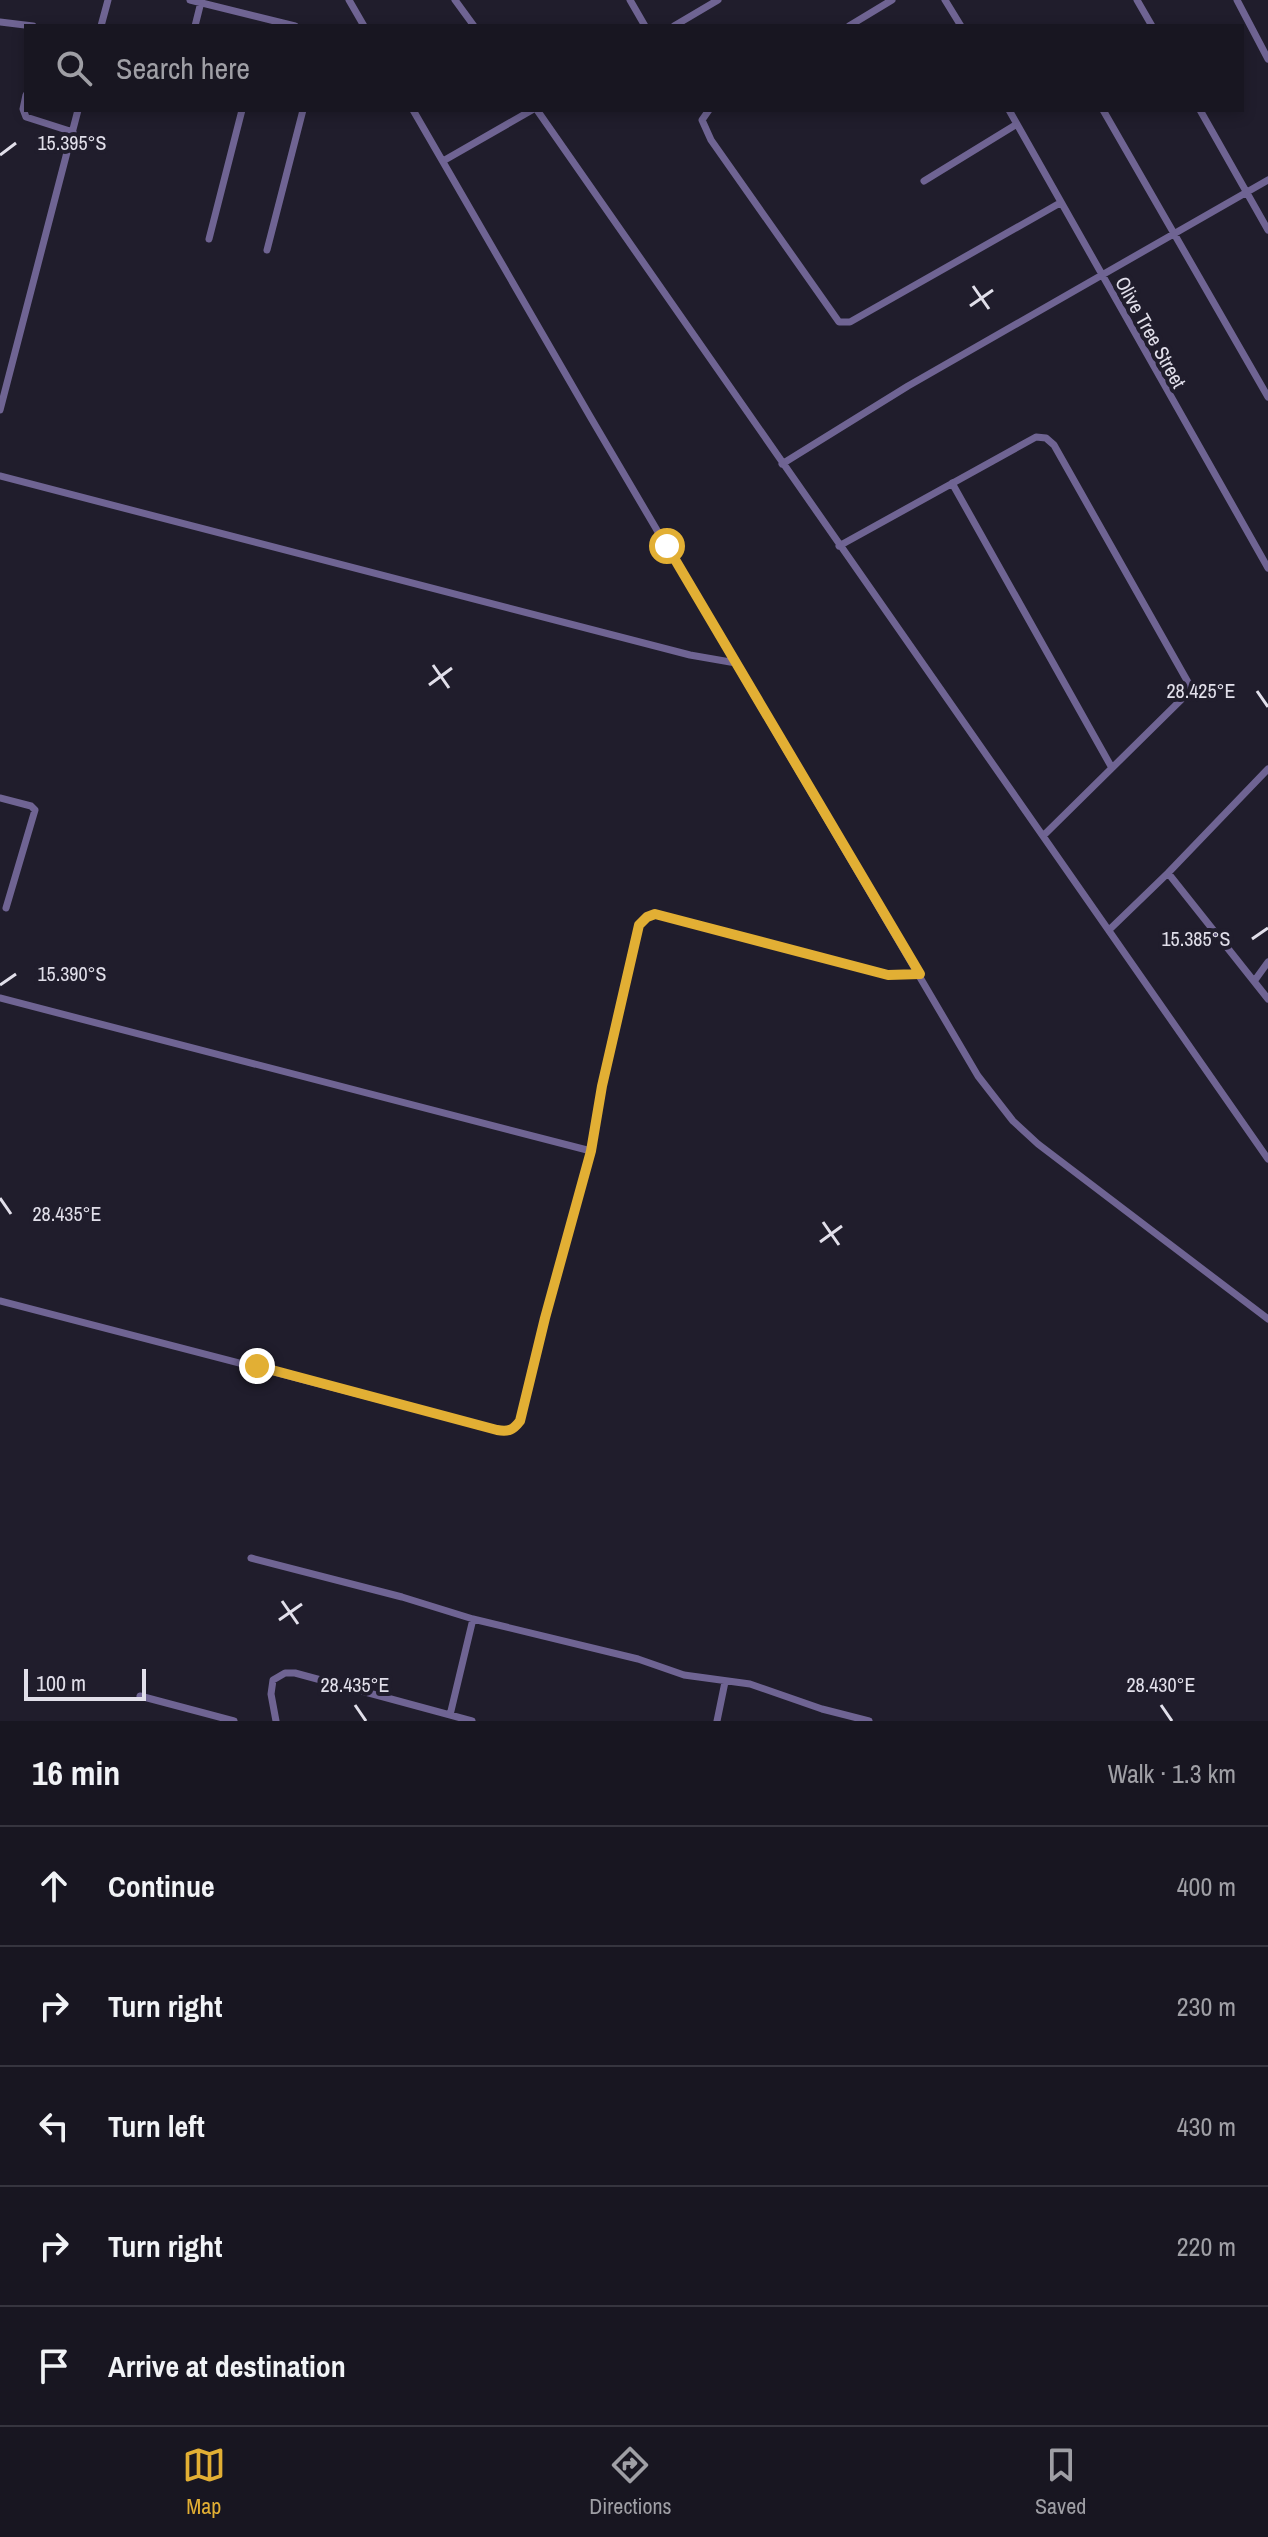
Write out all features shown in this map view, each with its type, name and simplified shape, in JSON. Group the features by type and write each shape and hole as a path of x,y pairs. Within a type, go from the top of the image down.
{"street":[{"path":"102,24 108,0"},
{"path":"190,0 265,22"},
{"path":"349,0 363,24"},
{"path":"455,0 473,24"},
{"path":"630,0 644,24"},
{"path":"677,24 718,0"},
{"path":"852,24 892,0"},
{"path":"945,0 960,24"},
{"path":"1137,0 1151,24"},
{"path":"1237,0 1268,59"},
{"path":"196,24 201,2"},
{"path":"0,22 24,25"},
{"path":"24,112 26,117 73,132"},
{"path":"0,410 78,112"},
{"path":"209,239 241,112"},
{"path":"267,250 302,112"},
{"path":"414,112 978,1076 1013,1121 1038,1144 1268,1319"},
{"path":"443,161 530,112"},
{"path":"535,112 1268,1159"},
{"path":"708,112 702,120 711,140 839,322 850,322 1060,203"},
{"name":"Olive Tree Street","path":"1010,112 1268,568"},
{"path":"1104,112 1268,397"},
{"path":"1201,112 1268,230"},
{"path":"924,181 1017,124"},
{"path":"782,464 908,386 1268,180"},
{"path":"839,546 1036,437 1046,438 1054,445 1187,676 1188,693 1043,836"},
{"path":"0,476 690,655 736,663"},
{"path":"952,483 1112,768"},
{"path":"1109,930 1268,769"},
{"path":"0,798 31,806 35,810 6,908"},
{"path":"1168,873 1268,999"},
{"path":"0,1301 506,1431 520,1421 591,1151 602,1086 639,925 655,914 888,975 920,974"},
{"path":"1255,980 1268,962"},
{"path":"0,998 591,1151"},
{"path":"251,1558 402,1597 473,1619 638,1659 684,1675 750,1684 822,1709 869,1721"},
{"path":"450,1715 473,1619"},
{"path":"276,1721 271,1688 273,1680 285,1673 295,1673 472,1721"},
{"path":"717,1721 725,1682"},
{"path":"140,1696 234,1721"}],"route":[{"path":"257,1366 497,1430 511,1430 516,1426 520,1421 591,1151 602,1086 639,925 647,917 655,914 888,975 920,974 667,546"}]}
